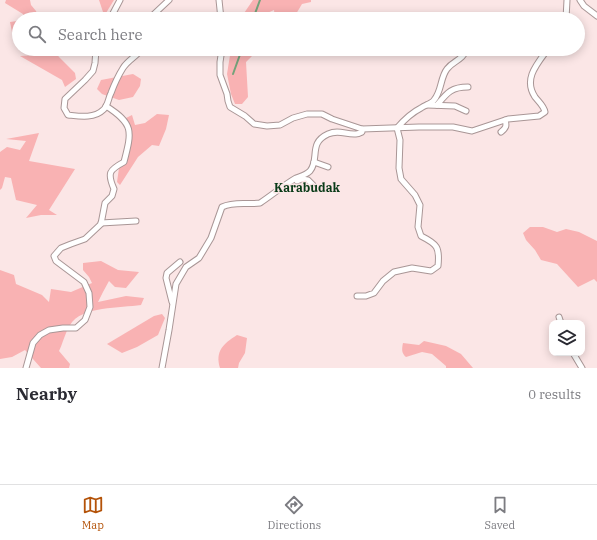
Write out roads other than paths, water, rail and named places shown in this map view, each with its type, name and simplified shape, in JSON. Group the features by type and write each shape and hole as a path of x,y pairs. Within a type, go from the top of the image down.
{"street":[{"path":"114,12 120,0"},
{"path":"156,12 169,0"},
{"path":"219,0 220,12"},
{"path":"567,12 568,0"},
{"path":"580,0 584,6 597,16"},
{"path":"96,56 93,71 65,99 64,108 68,114 78,116 93,115 102,111 106,106 123,68 134,56"},
{"path":"221,56 220,74 230,107 245,116 254,124 267,126 280,124 307,114 322,114 362,129 453,127 472,131 508,118 540,116 545,112 530,88 530,79 536,66 543,56"},
{"path":"397,128 406,118 434,101 439,93 447,69 463,56"},
{"path":"437,105 452,89 468,87"},
{"path":"426,105 455,106 466,111"},
{"path":"26,368 33,343 40,335 49,330 76,328 85,320 90,307 89,293 84,282 56,261 54,256 61,248 85,239 101,223 105,203 112,196 114,189 110,180 110,173 115,167 124,162 129,141 128,126 123,118 106,106"},
{"path":"500,132 506,128 507,125 505,120"},
{"path":"357,296 366,296 374,293 383,281 394,272 412,268 431,271 438,266 439,252 433,242 421,236 418,227 420,205 415,195 400,179 400,140 397,128"},
{"path":"162,368 176,284 186,267 199,258 211,238 222,207 235,203 260,203 311,170 314,162 316,146 320,139 327,134 335,132 356,134 362,132 362,129"},
{"path":"314,162 328,167"},
{"path":"286,185 302,179 308,180 313,185"},
{"path":"101,223 136,221"},
{"path":"173,305 166,278 167,273 180,262"},
{"path":"575,356 582,368"}],"waterway":[{"path":"256,12 260,0"},
{"path":"233,74 239,56"}],"district":[{"name":"Karabudak","path":"307,187"}]}
